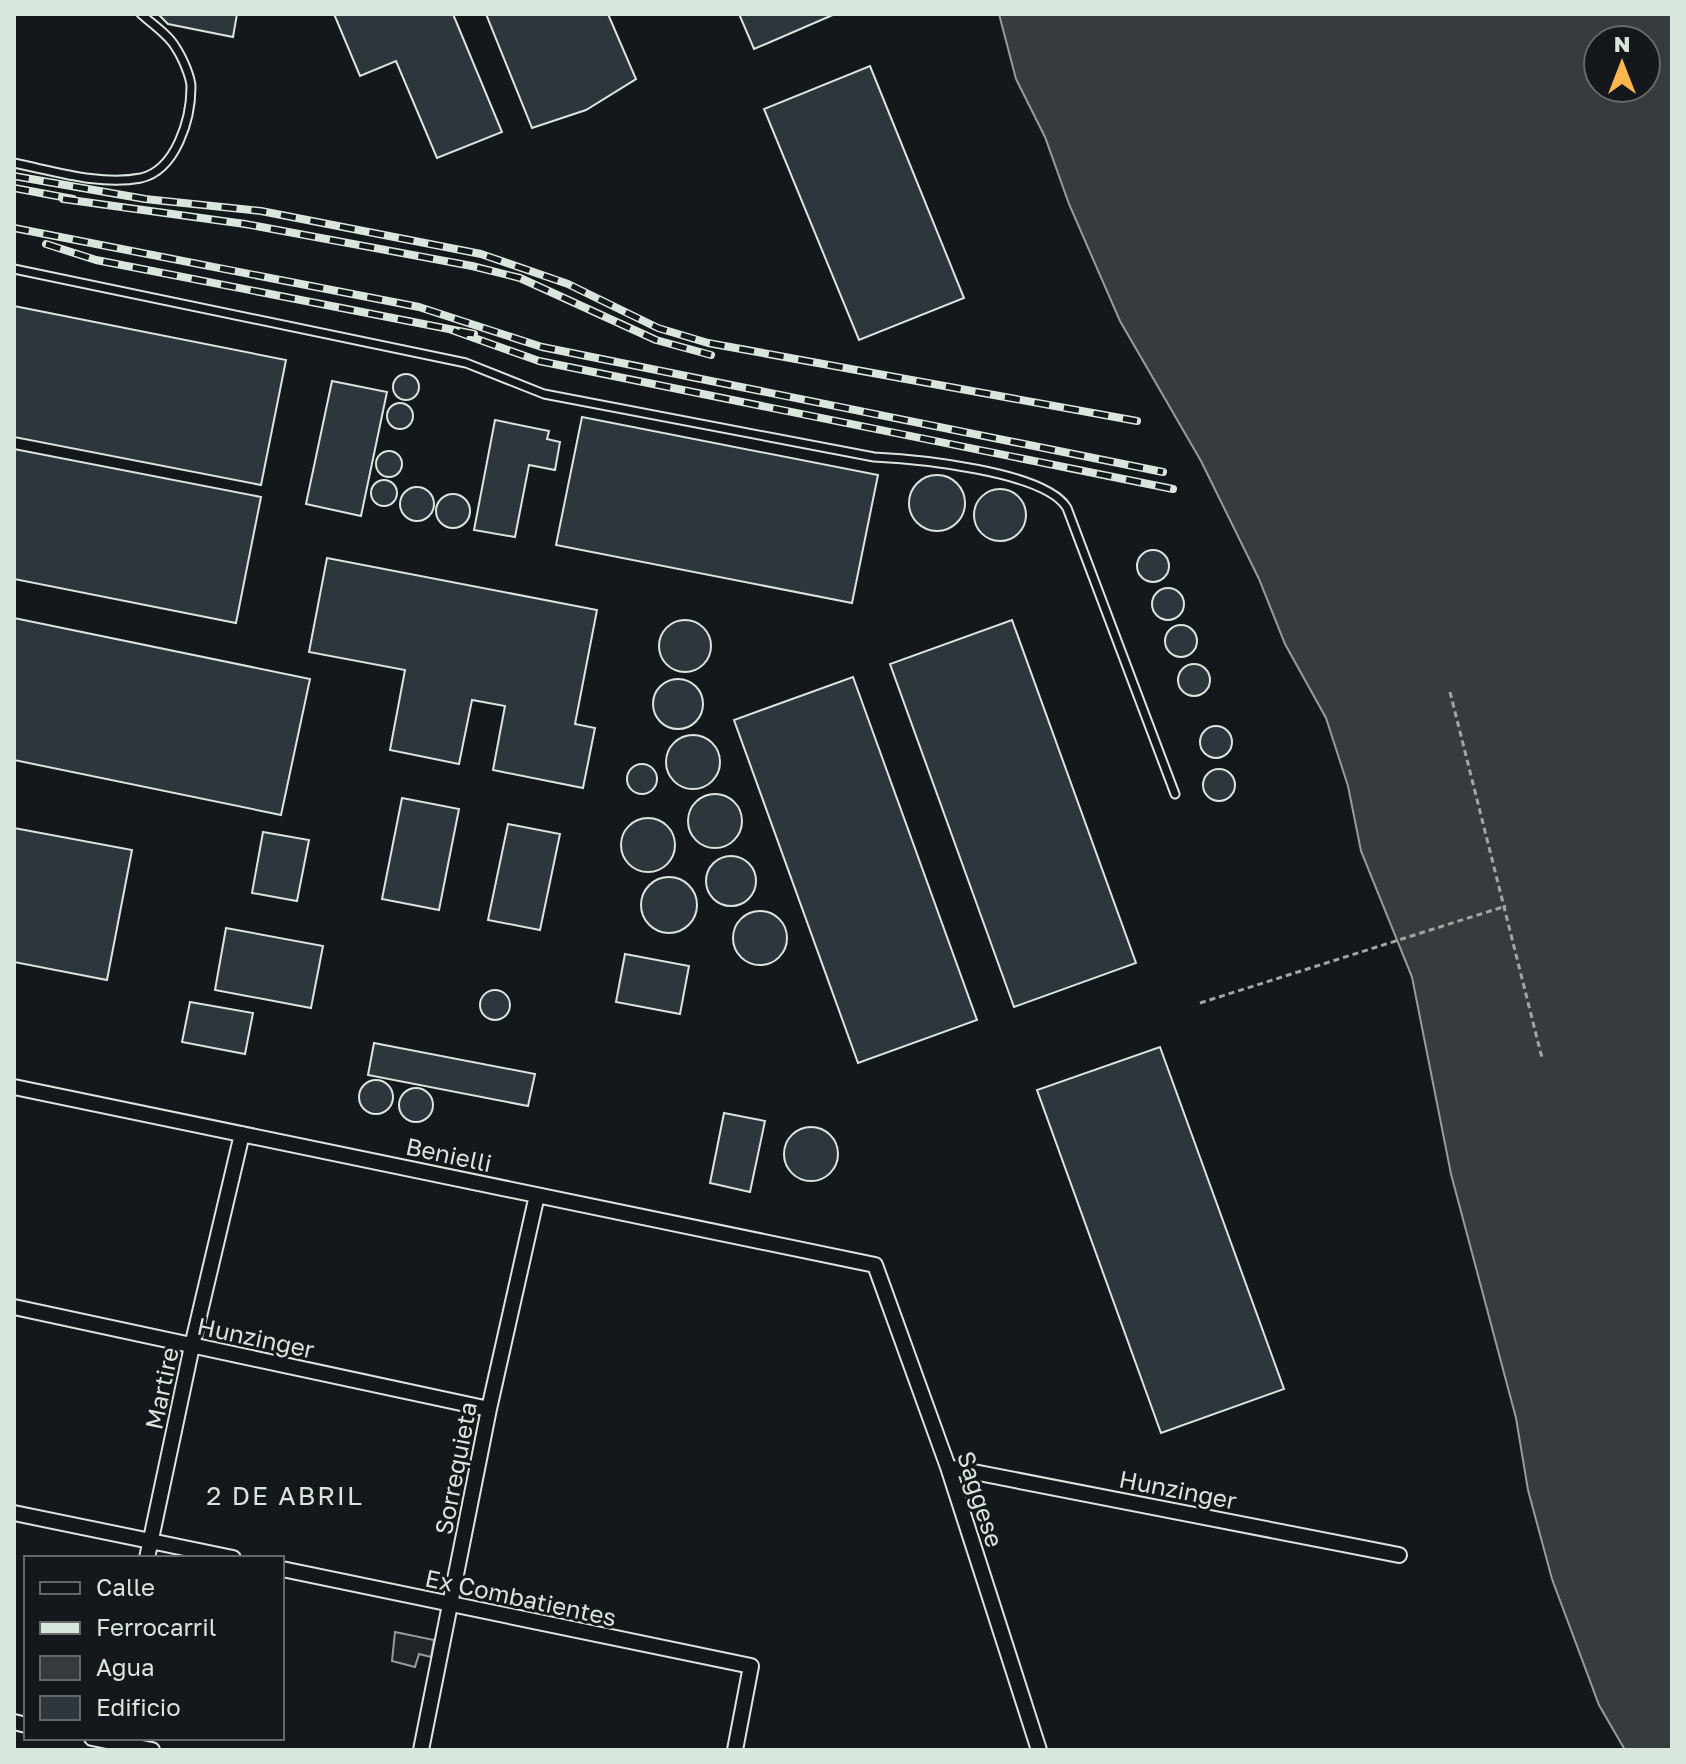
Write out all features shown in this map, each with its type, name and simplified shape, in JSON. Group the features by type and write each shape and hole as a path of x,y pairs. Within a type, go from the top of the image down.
{"street":[{"name":"Benielli","path":"14,1087 875,1265"},
{"name":"Martire","path":"147,1556 192,1346 242,1134"},
{"name":"Sorrequieta","path":"421,1750 489,1409 537,1195"},
{"name":"Saggese","path":"875,1265 948,1467 1039,1750"},
{"name":"Hunzinger","path":"14,1307 489,1409"},
{"name":"Hunzinger","path":"948,1467 1399,1555"},
{"path":"14,1513 224,1556"},
{"name":"Ex Combatientes","path":"284,1569 751,1666 735,1750"},
{"path":"108,1743 152,1750"}],"lane":[{"path":"14,163 92,178 142,178 163,166 179,141 188,116 191,85 176,46 141,14"},
{"path":"14,269 466,363 544,394 874,457 923,459 1036,484 1055,493 1067,508 1175,794"}],"path":[{"path":"1450,692 1542,1058"},
{"path":"1200,1003 1506,906"}],"shaded area":[{"path":"395,1632 434,1640 431,1657 419,1654 415,1667 392,1661"}],"water":[{"path":"999,14 1672,14 1672,1750 1625,1750 1599,1705 1552,1579 1528,1490 1516,1418 1451,1174 1412,977 1361,851 1348,786 1326,718 1285,644 1259,579 1201,461 1120,321 1069,204 1045,137 1016,79"}],"building":[{"path":"158,14 237,14 233,37 168,24"},
{"path":"334,14 453,14 502,132 437,158 396,61 360,76"},
{"path":"486,14 608,14 636,79 586,110 532,128"},
{"path":"739,14 835,14 754,49"},
{"path":"870,66 964,298 859,340 764,109"},
{"path":"14,306 286,360 261,485 14,437"},
{"path":"406,374 415,378 419,387 415,396 406,400 397,396 393,387 397,378"},
{"path":"332,381 387,392 361,516 306,504"},
{"path":"400,403 409,407 413,416 409,425 400,429 391,425 387,416 391,407"},
{"path":"582,417 878,475 852,603 556,545"},
{"path":"495,420 549,431 547,439 560,442 555,470 529,465 515,537 474,530"},
{"path":"14,449 261,497 236,623 14,579"},
{"path":"389,451 398,455 402,464 398,473 389,477 380,473 376,464 380,455"},
{"path":"937,475 957,483 965,503 957,523 937,531 917,523 909,503 917,483"},
{"path":"384,480 393,484 397,493 393,502 384,506 375,502 371,493 375,484"},
{"path":"417,487 429,492 434,504 429,516 417,521 405,516 400,504 405,492"},
{"path":"1000,489 1019,496 1026,515 1019,534 1000,541 981,534 974,515 981,496"},
{"path":"453,494 465,499 470,511 465,523 453,528 441,523 436,511 441,499"},
{"path":"1153,550 1164,555 1169,566 1164,577 1153,582 1142,577 1137,566 1142,555"},
{"path":"327,558 597,610 575,724 595,728 583,788 493,770 505,706 472,700 459,764 390,750 405,670 309,652"},
{"path":"1168,588 1179,593 1184,604 1179,615 1168,620 1157,615 1152,604 1157,593"},
{"path":"14,618 310,679 281,815 14,760"},
{"path":"685,620 704,627 711,646 704,665 685,672 666,665 659,646 666,627"},
{"path":"1012,620 1136,963 1014,1007 890,664"},
{"path":"1181,625 1192,630 1197,641 1192,652 1181,657 1170,652 1165,641 1170,630"},
{"path":"1194,664 1205,669 1210,680 1205,691 1194,696 1183,691 1178,680 1183,669"},
{"path":"853,677 977,1020 858,1063 734,720"},
{"path":"678,679 696,686 703,704 696,722 678,729 660,722 653,704 660,686"},
{"path":"1216,726 1227,731 1232,742 1227,753 1216,758 1205,753 1200,742 1205,731"},
{"path":"693,735 712,743 720,762 712,781 693,789 674,781 666,762 674,743"},
{"path":"642,764 648,765 656,773 656,785 648,793 642,794 636,793 628,785 627,779 628,773 636,765"},
{"path":"1219,769 1230,774 1235,785 1230,796 1219,801 1208,796 1203,785 1208,774"},
{"path":"715,794 734,802 742,821 734,840 715,848 696,840 688,821 696,802"},
{"path":"402,798 459,809 439,910 382,899"},
{"path":"648,818 667,826 675,845 667,864 648,872 629,864 621,845 629,826"},
{"path":"508,824 560,834 540,930 488,920"},
{"path":"14,828 132,850 107,980 14,962"},
{"path":"263,832 309,840 297,901 252,893"},
{"path":"731,856 749,863 756,881 749,899 731,906 713,899 706,881 713,863"},
{"path":"669,877 689,885 697,905 689,925 669,933 649,925 641,905 649,885"},
{"path":"760,911 779,919 787,938 779,957 760,965 741,957 733,938 741,919"},
{"path":"226,928 323,946 311,1008 215,990"},
{"path":"625,954 689,966 680,1014 616,1002"},
{"path":"495,990 506,994 510,1005 506,1016 495,1020 484,1016 480,1005 484,994"},
{"path":"190,1002 253,1013 245,1054 182,1042"},
{"path":"374,1043 535,1074 528,1106 368,1075"},
{"path":"1160,1047 1284,1389 1161,1433 1037,1090"},
{"path":"376,1080 388,1085 393,1097 388,1109 376,1114 364,1109 359,1097 364,1085"},
{"path":"416,1088 428,1093 433,1105 428,1117 416,1122 404,1117 399,1105 404,1093"},
{"path":"724,1113 765,1121 750,1192 710,1183"},
{"path":"811,1127 830,1135 838,1154 830,1173 811,1181 792,1173 784,1154 792,1135"}],"railway":[{"path":"14,176 145,199 261,211 481,254 568,284 658,328 708,343 1137,421"},
{"path":"14,188 73,199"},
{"path":"63,199 245,224 472,266 520,278 656,340 711,355"},
{"path":"14,228 419,307 542,347 1163,472"},
{"path":"46,244 96,260 449,329"},
{"path":"474,334 449,329 539,361 1173,489"}],"district":[{"name":"2 DE ABRIL","path":"285,1495"}]}
